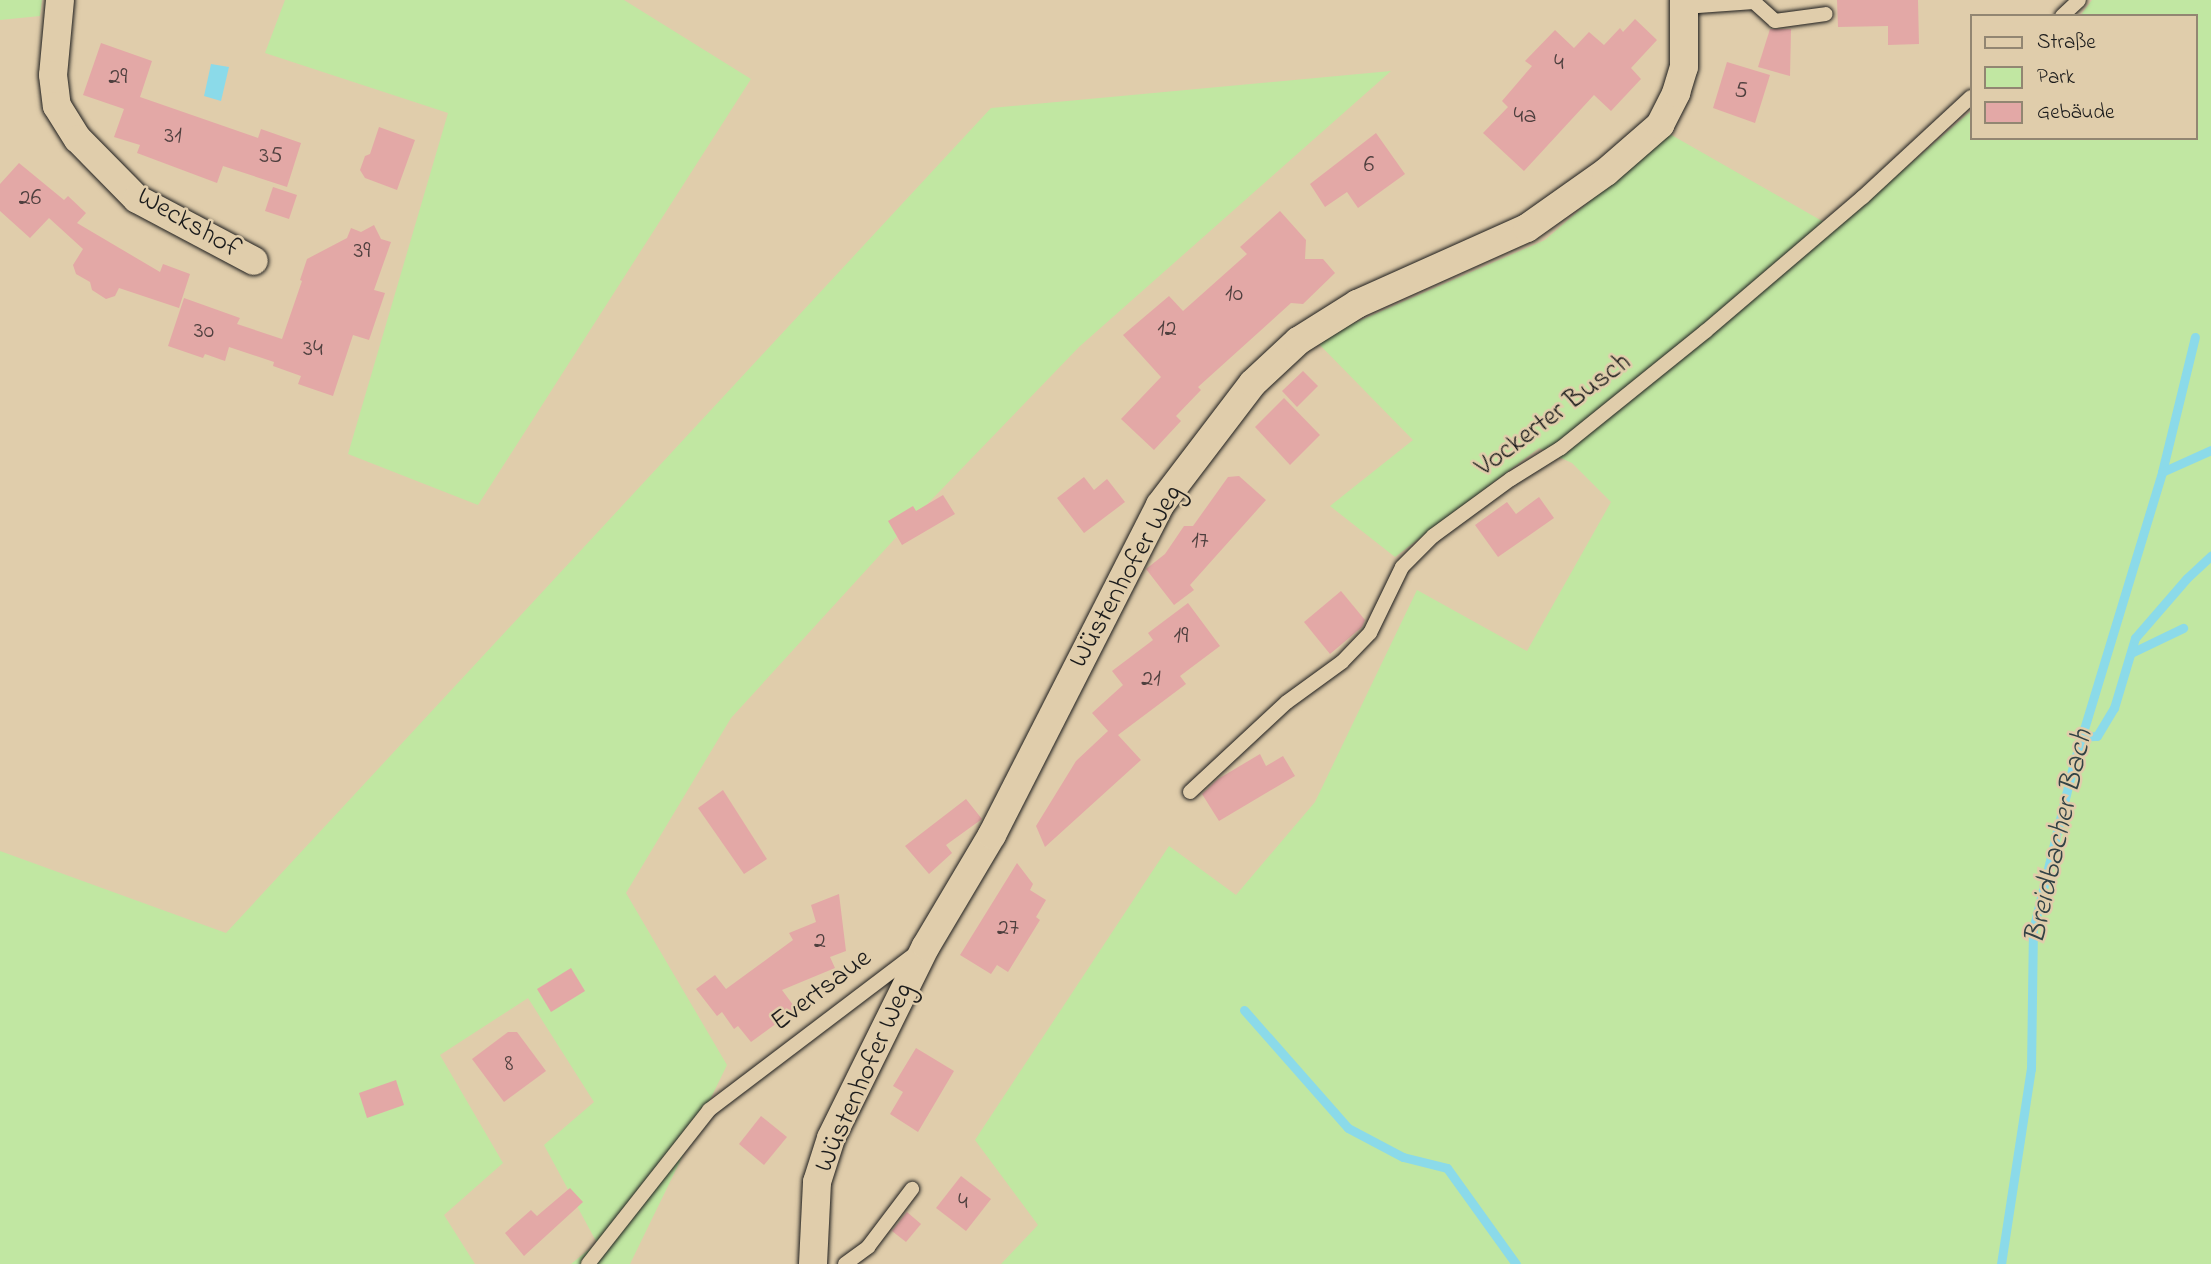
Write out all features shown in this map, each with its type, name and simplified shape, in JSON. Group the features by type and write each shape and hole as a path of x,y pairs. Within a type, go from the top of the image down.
{"street":[{"name":"Weckshof","path":"60,0 53,75 57,106 78,139 137,199 254,261"},
{"name":"Wüstenhofer Weg","path":"814,1264 817,1182 831,1138 926,946 992,835 1160,505 1253,383 1319,326 1357,304 1527,228 1639,145 1660,125 1676,93 1684,67 1684,4"}],"lane":[{"path":"2064,14 2079,0"},
{"path":"1684,4 1754,2 1775,21 1826,14"},
{"name":"Vockerter Busch","path":"1190,792 1287,702 1342,662 1370,633 1402,567 1433,536 1511,479 1561,448 1706,331 1853,206 1969,99"},
{"name":"Evertsaue","path":"588,1264 709,1110 749,1077 926,946"},
{"path":"845,1264 868,1247 912,1189"}],"green space":[{"path":"0,0 42,0 40,16 0,20"},
{"path":"285,0 624,0 751,79 478,505 348,454 448,113 265,53"},
{"path":"2092,0 2211,0 2211,1264 1001,1264 1038,1225 975,1140 1169,846 1236,895 1315,802 1417,590 1527,651 1611,502 1572,463 1539,448 1395,557 1330,506 1413,440 1315,340 1545,240 1668,133 1822,221 1841,224 1969,113 1969,140 2197,140 2197,14 2082,14"},
{"path":"1391,71 1079,347 911,521 731,718 626,893 727,1065 630,1264 571,1264 597,1243 544,1145 594,1102 528,998 440,1055 503,1163 444,1215 475,1264 0,1264 0,851 226,933 991,108"}],"water":[{"path":"211,64 229,67 221,101 204,96"}],"building":[{"path":"1837,0 1918,0 1919,44 1888,45 1888,26 1838,27"},
{"path":"1635,19 1657,40 1631,68 1641,79 1611,111 1594,95 1524,171 1483,133 1508,107 1502,101 1532,66 1525,61 1555,30 1574,48 1589,32 1604,45 1620,28 1623,32"},
{"path":"1770,29 1791,29 1790,76 1758,67"},
{"path":"101,43 152,61 140,97 258,138 261,129 301,143 287,187 223,166 217,183 137,153 140,145 114,137 124,109 83,95"},
{"path":"1727,62 1770,75 1755,123 1713,108"},
{"path":"379,127 415,140 397,190 365,178 360,170 365,156 370,154"},
{"path":"1376,133 1405,174 1358,208 1347,192 1325,207 1310,184"},
{"path":"19,163 64,200 68,196 86,213 77,223 160,272 163,264 190,274 179,308 119,288 115,296 106,299 92,290 90,282 76,274 73,265 83,249 49,218 30,238 0,211 0,184"},
{"path":"273,187 297,195 289,219 265,211"},
{"path":"1280,211 1306,240 1305,259 1323,259 1335,273 1303,304 1291,303 1198,387 1201,390 1176,416 1181,421 1154,450 1121,419 1161,377 1123,335 1169,296 1183,311 1247,254 1240,247"},
{"path":"374,225 381,239 391,242 374,290 385,293 369,340 353,335 333,396 298,384 301,376 273,366 274,362 229,347 225,361 205,354 203,358 168,346 184,298 240,318 237,324 282,339 307,259 347,238 351,228 361,232"},
{"path":"1303,371 1318,386 1297,407 1282,391"},
{"path":"1284,398 1320,435 1290,465 1255,427"},
{"path":"1239,476 1266,500 1190,585 1194,590 1174,605 1146,569 1165,554 1184,526 1193,526 1228,477"},
{"path":"1084,477 1094,490 1107,479 1125,502 1084,533 1057,498"},
{"path":"943,495 955,514 902,545 888,521 913,506 916,511"},
{"path":"1539,497 1554,518 1498,557 1475,525 1507,502 1516,514"},
{"path":"1341,591 1365,620 1362,627 1330,654 1304,622"},
{"path":"1188,603 1220,646 1180,676 1186,684 1118,735 1141,760 1045,847 1036,826 1076,761 1108,731 1092,713 1123,685 1112,671 1153,640 1148,633"},
{"path":"1260,754 1266,766 1283,756 1295,776 1219,821 1202,794 1218,779"},
{"path":"723,790 767,859 744,874 698,808"},
{"path":"966,799 982,819 946,845 952,853 929,874 905,846"},
{"path":"1017,863 1033,884 1030,890 1046,900 1036,917 1040,920 1008,972 997,965 991,974 960,955"},
{"path":"839,894 846,951 830,957 835,968 782,990 796,1009 751,1042 738,1026 734,1029 722,1012 717,1016 696,989 715,975 726,989 793,940 789,933 816,922 811,905"},
{"path":"571,968 585,991 551,1012 537,989"},
{"path":"508,1032 517,1032 546,1071 504,1102 472,1059"},
{"path":"916,1048 954,1071 918,1132 890,1114 903,1092 893,1086"},
{"path":"396,1080 404,1105 367,1118 359,1093"},
{"path":"761,1116 787,1137 764,1165 739,1144"},
{"path":"961,1176 991,1199 966,1231 936,1208"},
{"path":"570,1188 583,1202 524,1256 505,1233 531,1210 537,1216"},
{"path":"907,1212 921,1224 906,1242 892,1231"}],"waterway":[{"path":"2162,472 2195,337"},
{"name":"Breidbacher Bach","path":"2001,1264 2031,1069 2033,930 2074,762 2162,472 2211,450"},
{"path":"2081,737 2097,736 2114,708 2135,638 2187,578 2211,556"},
{"path":"2131,653 2183,628"},
{"path":"1244,1010 1348,1128 1403,1157 1447,1168 1516,1264"}]}
